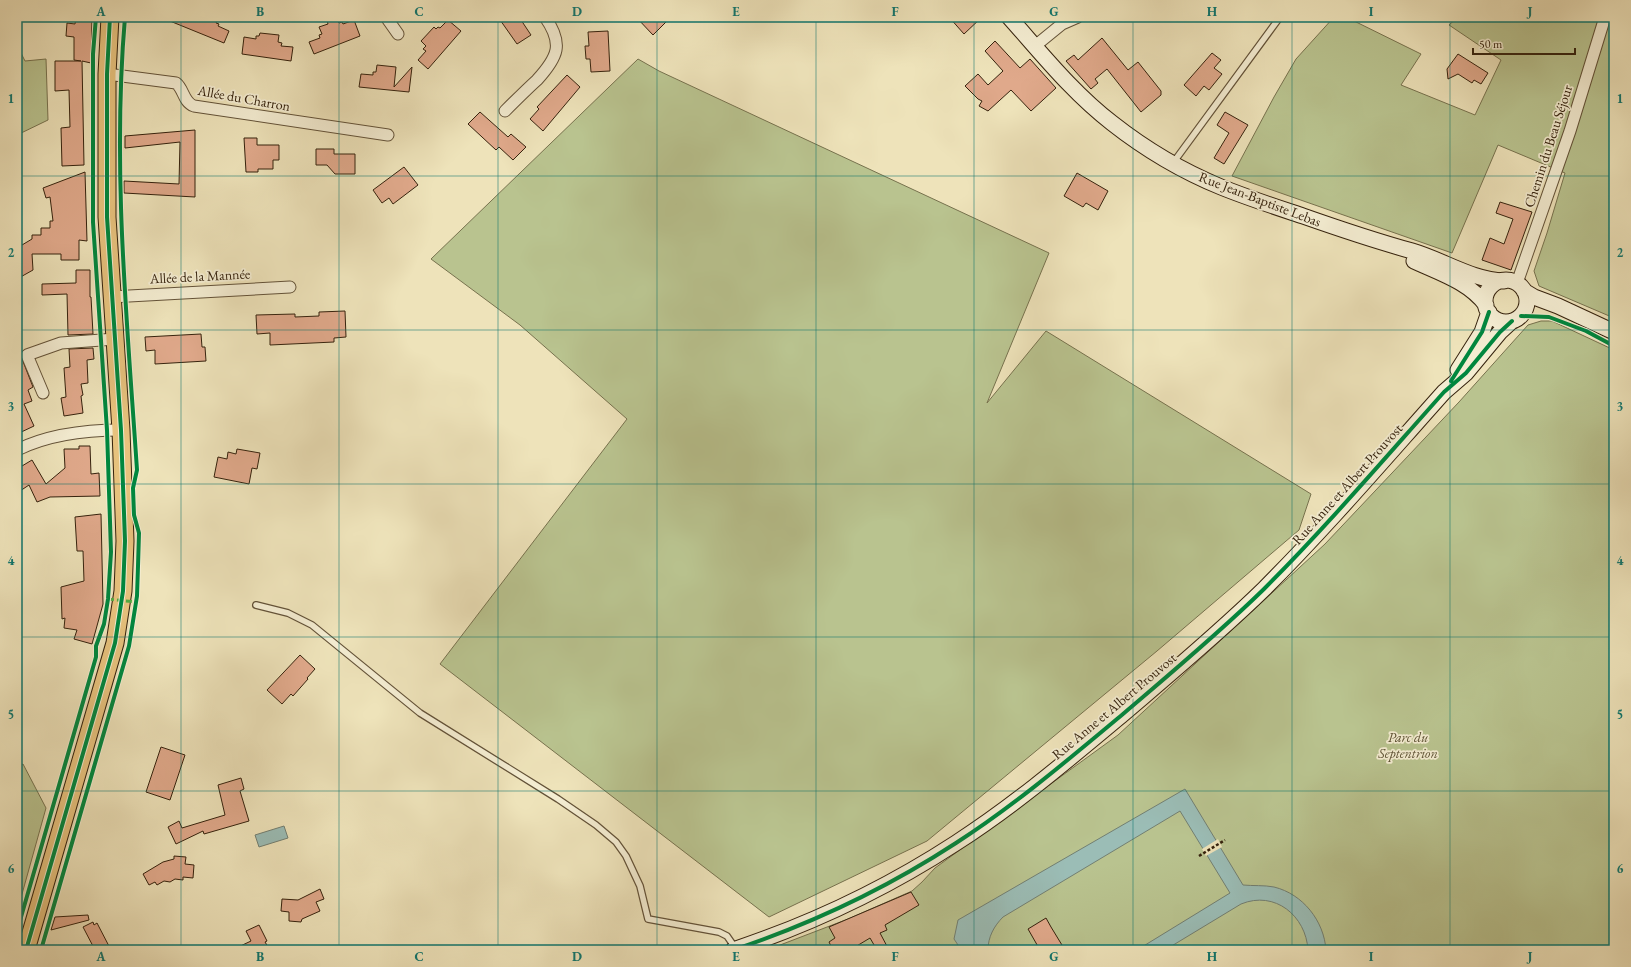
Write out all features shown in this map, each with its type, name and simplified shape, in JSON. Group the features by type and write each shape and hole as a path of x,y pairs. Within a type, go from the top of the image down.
{"main road":[{"path":"26,950 107,670 118,626 123,591 125,552 121,430 107,217 107,74 110,17"}],"street":[{"path":"386,17 398,34"},
{"path":"505,111 548,68 555,55 557,42 556,36 545,17"},
{"name":"Rue Jean-Baptiste Lebas","path":"1009,17 1068,83 1100,113 1142,145 1209,182 1239,194 1376,241 1427,256 1482,278 1515,285 1534,297 1558,306 1583,319 1614,332"},
{"path":"1035,46 1062,24 1078,17"},
{"name":"Chemin du Beau Séjour","path":"1515,285 1570,131 1605,17"},
{"name":"Allée du Charron","path":"107,74 176,83 187,101 194,106 388,135"},
{"name":"Rue Jean-Baptiste Lebas","path":"1376,241 1457,281 1477,294 1488,308"},
{"path":"1497,282 1515,285 1527,299 1524,311 1518,318 1512,321 1506,322 1493,317 1488,308 1487,295 1490,289 1497,282"},
{"name":"Allée de la Mannée","path":"111,296 290,286"},
{"name":"Rue Anne et Albert Prouvost","path":"1444,392 1482,332 1488,308"},
{"name":"Rue Jean-Baptiste Lebas","path":"1524,311 1548,310 1583,319"},
{"name":"Rue Anne et Albert Prouvost","path":"735,949 777,934 840,907 924,863 974,832 1048,776 1197,650 1262,590 1313,538 1444,392 1466,373 1500,332 1512,321"},
{"path":"43,393 27,355 61,343 115,339"},
{"path":"17,450 34,442 66,434 121,430"}],"lane":[{"path":"1173,163 1280,17"},
{"path":"256,605 288,613 306,621 420,713 558,799 596,825 616,842 626,856 640,886 648,919 719,932 727,936 735,949"}],"path":[{"path":"1199,856 1225,840"}],"green space":[{"path":"1334,17 1346,17 1421,54 1401,85 1475,115 1501,60 1449,25 1458,17 1614,17 1614,318 1539,286 1534,271 1565,173 1498,145 1452,253 1232,176 1296,59"},
{"path":"17,45 25,61 46,59 48,120 17,135"},
{"path":"638,59 659,71 1049,253 987,403 1046,331 1311,494 1299,530 1157,651 927,841 769,917 440,664 627,419 520,325 431,259"},
{"name":"Parc du Septentrion","path":"1541,321 1552,321 1614,350 1614,950 767,950 848,919 912,891 935,868 1118,735 1325,544 1459,402 1528,325"},
{"path":"23,764 46,808 17,912 17,767"}],"water":[{"path":"1185,789 1243,885 1274,887 1303,902 1316,919 1321,929 1326,950 1308,950 1306,938 1295,917 1277,903 1266,900 1241,904 1165,950 1137,950 1230,893 1180,811 1003,917 992,932 988,950 957,950 958,945 954,939 958,920"},
{"path":"284,826 288,838 259,847 255,835"}],"pier":[{"path":"1218,839 1222,847 1206,856 1202,849"}],"building":[{"path":"76,17 92,17 91,63 82,61 84,165 62,166 61,128 70,127 69,90 55,91 55,61 81,61 74,60 74,37 66,36 67,23 75,24"},
{"path":"160,17 218,17 216,23 219,24 218,26 229,31 224,43"},
{"path":"326,17 336,17 339,23 342,22 343,24 354,20 360,36 314,54 309,42 320,38 319,35 322,34 319,27 328,24"},
{"path":"498,17 519,17 531,35 517,44"},
{"path":"636,17 671,17 653,35"},
{"path":"949,17 982,17 964,34"},
{"path":"448,20 461,31 428,69 418,60 426,51 423,49 426,46 421,41 434,27 436,29 438,27 440,28"},
{"path":"608,31 610,71 591,72 590,59 586,59 585,46 589,46 588,32"},
{"path":"260,33 279,35 278,42 282,43 281,46 293,47 291,61 242,54 244,37 256,39 256,36 259,36"},
{"path":"1102,38 1128,70 1138,62 1161,91 1161,95 1141,112 1107,69 1095,79 1098,83 1091,89 1066,61 1074,55 1078,60"},
{"path":"995,41 1020,68 1030,59 1056,88 1031,111 1011,90 988,111 979,106 982,101 965,86 978,74 988,85 1003,71 985,51"},
{"path":"1212,53 1221,60 1214,68 1222,74 1209,90 1204,86 1196,96 1184,85"},
{"path":"1458,54 1488,73 1481,84 1474,80 1472,83 1458,74 1448,79 1447,69"},
{"path":"377,65 396,67 394,87 412,67 409,92 359,87 361,74 373,75 373,72 376,72"},
{"path":"567,75 580,87 543,131 530,119 539,109 537,107"},
{"path":"480,112 508,137 511,134 526,147 513,160 499,147 496,150 468,124"},
{"path":"1225,112 1248,125 1224,164 1214,158 1229,133 1217,125"},
{"path":"195,130 195,197 124,193 124,181 179,184 180,142 125,148 125,136"},
{"path":"244,138 257,138 257,145 279,145 279,160 273,160 273,169 258,169 258,172 246,172"},
{"path":"316,149 334,149 334,154 355,154 355,174 335,174 327,165 316,165"},
{"path":"404,167 418,185 393,204 389,198 382,203 373,190"},
{"path":"85,172 87,241 79,240 79,260 61,260 61,254 32,254 33,270 17,279 17,248 32,239 32,235 41,235 41,228 50,228 50,221 53,221 50,197 46,198 43,188"},
{"path":"1077,173 1108,191 1098,210 1086,203 1083,207 1064,196"},
{"path":"1500,202 1532,212 1511,270 1482,260 1490,238 1504,244 1513,219 1496,213"},
{"path":"76,270 90,270 90,297 93,334 68,335 67,294 42,295 42,284 76,283"},
{"path":"345,311 346,337 334,338 334,342 270,345 270,333 257,334 256,315 295,314 295,317 319,316 319,312"},
{"path":"201,334 202,347 205,347 206,361 155,364 155,350 146,351 145,337"},
{"path":"17,346 33,387 28,390 32,401 24,404 34,426 17,434"},
{"path":"93,348 94,359 87,360 88,383 81,384 83,395 81,396 83,413 64,416 61,398 66,397 64,368 70,367 69,349"},
{"path":"79,446 90,446 91,474 99,473 100,496 50,497 37,502 29,485 17,493 17,469 32,460 46,484 65,468 64,449 79,449"},
{"path":"237,449 260,453 257,469 252,468 249,484 214,477 218,457 227,459 228,452 236,454"},
{"path":"101,514 103,604 92,644 74,639 77,630 64,628 65,618 62,619 61,587 84,581 83,551 77,551 75,517"},
{"path":"300,655 315,669 293,696 291,694 282,704 267,690"},
{"path":"161,747 185,755 170,800 146,792"},
{"path":"241,778 244,789 240,791 249,821 204,834 203,831 176,844 168,827 179,821 182,828 225,815 218,785"},
{"path":"174,856 186,857 185,864 194,865 193,878 183,877 183,880 175,879 170,882 164,881 157,885 155,882 149,885 143,874 163,862 174,859"},
{"path":"320,889 324,899 316,902 320,911 302,919 301,922 289,921 289,912 281,911 282,899 298,900"},
{"path":"911,892 919,905 885,925 887,930 880,933 889,950 877,950 870,938 850,950 833,950 829,942 835,938 829,927"},
{"path":"88,915 89,920 51,930 55,917"},
{"path":"1046,918 1065,950 1040,950 1028,929"},
{"path":"93,922 94,925 97,923 111,950 95,950 83,927"},
{"path":"259,925 267,941 265,942 270,950 232,950 251,941 246,931"}],"marked path":[{"path":"108,599 136,602"}],"cycle path":[{"path":"17,931 96,657 96,646 104,624 108,599 111,552 107,430 93,222 93,54 96,17"},
{"path":"26,950 115,643 123,591 125,541 121,430 107,217 107,74 110,17"},
{"path":"41,950 129,646 137,596 139,533 134,515 133,488 137,470 125,300 120,187 121,74 125,17"},
{"path":"1451,381 1482,332 1489,312"},
{"path":"1521,316 1549,317 1586,331 1614,346"},
{"path":"733,950 820,917 903,875 978,828 1062,765 1195,653 1264,589 1333,516 1444,392 1466,373 1500,332 1512,321"}]}
